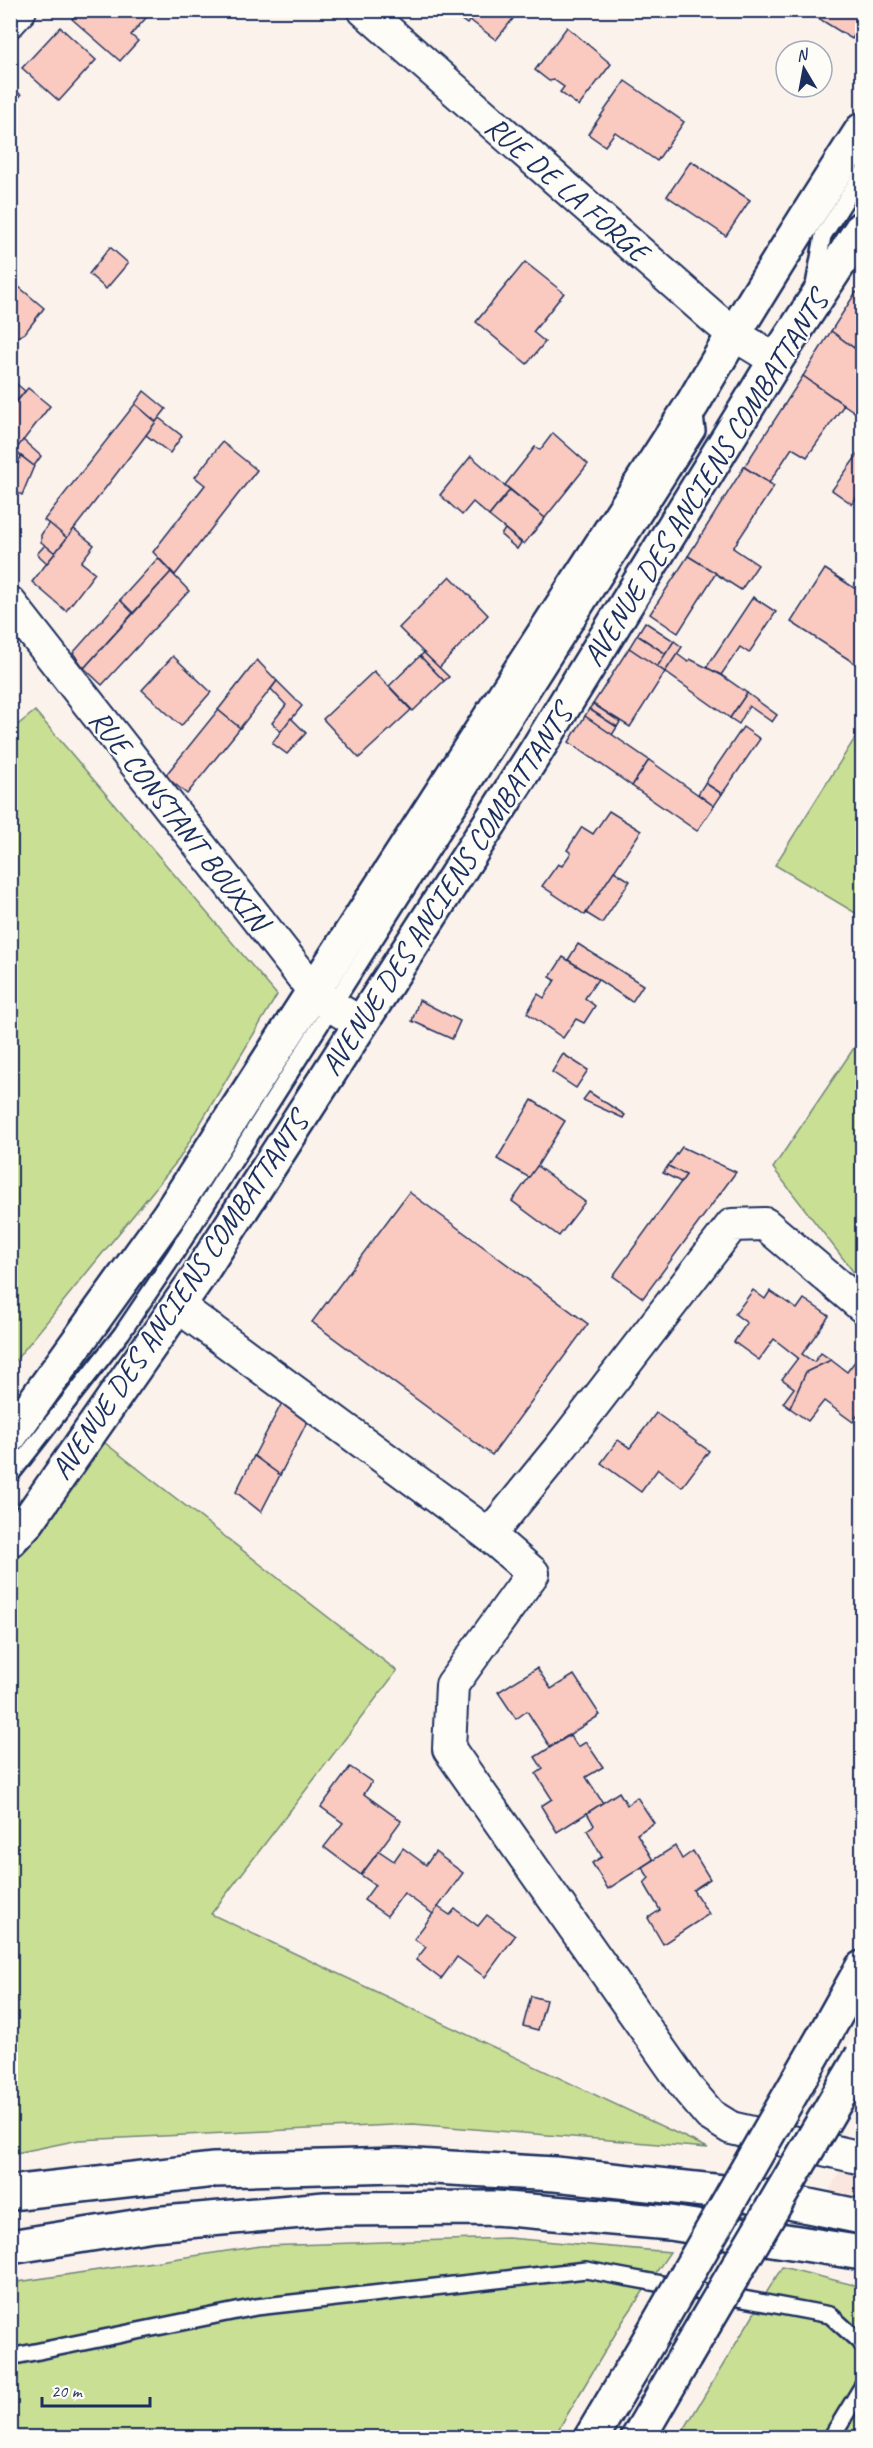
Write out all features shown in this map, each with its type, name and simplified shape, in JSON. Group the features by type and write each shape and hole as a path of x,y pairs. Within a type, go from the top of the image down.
{"main road":[{"name":"AVENUE DES ANCIENS COMBATTANTS","path":"10,1436 323,998 735,335 766,280 862,130"},
{"name":"AVENUE DES ANCIENS COMBATTANTS","path":"10,1540 28,1521 178,1306 535,753 776,360 862,228"},
{"path":"591,2438 862,1968"},
{"path":"638,2438 862,2056"},
{"path":"10,2193 214,2170 398,2165 555,2174 760,2196 862,2217"},
{"path":"10,2247 153,2224 325,2209 495,2208 670,2223 862,2253"}],"street":[{"path":"10,21 20,10"},
{"name":"RUE DE LA FORGE","path":"364,10 735,335 776,360"},
{"name":"RUE CONSTANT BOUXIN","path":"10,603 323,998 360,1023"},
{"path":"489,1534 560,1448 732,1225 765,1224 862,1306"},
{"path":"178,1306 489,1534 533,1573 452,1685 449,1749 687,2088 710,2115 731,2128 862,2158"}],"lane":[{"path":"809,308 824,236 862,174"},
{"path":"10,1476 122,1333 174,1256 323,998"},
{"path":"10,2357 256,2307 586,2270 830,2315 862,2344"},
{"path":"831,2438 862,2387"}],"shaded area":[{"path":"862,2128 862,2196 829,2191"}],"green space":[{"path":"35,711 277,995 179,1159 11,1366 10,731"},
{"path":"862,727 862,917 775,865"},
{"path":"862,1036 862,1283 773,1168"},
{"path":"100,1439 397,1671 211,1914 708,2148 413,2124 79,2140 11,2154 11,1549"},
{"path":"508,2238 670,2252 623,2321 554,2437 11,2438 11,2283 261,2246"},
{"path":"782,2267 862,2287 862,2437 679,2438"}],"building":[{"path":"72,10 153,10 131,35 138,41 120,61 72,19 76,14"},
{"path":"454,10 520,10 496,40 470,20 467,24 452,13"},
{"path":"805,10 862,10 862,23 852,39"},
{"path":"60,27 96,60 59,101 22,68"},
{"path":"567,27 611,64 579,106 560,92 564,87 554,80 549,81 535,70"},
{"path":"625,81 684,122 657,161 615,132 605,146 588,134"},
{"path":"10,85 21,95 10,107"},
{"path":"691,161 750,200 726,236 667,196"},
{"path":"110,247 128,263 106,289 89,274"},
{"path":"525,262 564,293 533,332 545,342 527,364 476,322"},
{"path":"19,287 44,308 25,333 10,341 10,297"},
{"path":"856,292 862,296 862,335 854,348 831,331"},
{"path":"831,331 862,354 862,403 856,413 803,376"},
{"path":"803,376 844,405 807,457 792,448 769,483 744,467"},
{"path":"13,381 25,391 12,407 10,405 10,383"},
{"path":"28,388 50,406 15,451 10,447 10,410"},
{"path":"144,391 166,409 156,422 135,404"},
{"path":"135,404 156,422 67,538 44,520"},
{"path":"159,418 182,436 170,453 146,435"},
{"path":"553,433 588,464 545,518 505,485 535,447 540,450"},
{"path":"23,440 41,456 34,466 15,451"},
{"path":"222,442 257,470 175,575 153,552 205,485 195,477"},
{"path":"861,450 862,490 852,504 832,490"},
{"path":"21,456 34,466 22,495 10,489 10,481"},
{"path":"471,456 510,490 489,516 473,502 462,515 440,495"},
{"path":"744,467 774,486 733,548 758,565 741,590 688,556"},
{"path":"510,490 545,518 524,544 489,516"},
{"path":"49,523 67,538 55,553 41,542 41,535"},
{"path":"74,529 94,545 81,562 95,573 66,611 32,582"},
{"path":"505,529 521,543 517,549 501,535"},
{"path":"45,545 55,553 47,563 37,554"},
{"path":"688,556 716,573 678,633 650,614"},
{"path":"158,558 171,572 133,613 120,600"},
{"path":"825,569 862,593 862,668 791,622"},
{"path":"171,572 189,591 102,685 84,668"},
{"path":"450,576 488,615 439,668 399,628"},
{"path":"753,597 776,612 749,653 740,647 721,675 706,668"},
{"path":"120,600 133,613 84,668 73,653"},
{"path":"645,622 674,641 666,654 637,635"},
{"path":"637,635 666,654 657,667 629,648"},
{"path":"674,641 682,647 665,672 657,667"},
{"path":"629,648 665,672 630,727 593,704"},
{"path":"424,653 449,677 444,681 420,656"},
{"path":"677,654 688,662 690,659 721,675 747,693 730,718 665,672"},
{"path":"173,656 211,692 181,726 142,690"},
{"path":"420,656 444,681 413,711 389,686"},
{"path":"257,660 277,681 240,728 218,710"},
{"path":"374,671 411,710 359,758 323,719"},
{"path":"277,681 302,706 281,732 272,723 286,705 271,689"},
{"path":"747,693 777,715 772,722 749,706 739,724 730,718"},
{"path":"593,704 620,722 617,727 589,709"},
{"path":"589,709 617,727 612,735 585,716"},
{"path":"218,710 240,728 187,794 165,776"},
{"path":"585,716 649,760 632,786 569,742"},
{"path":"291,718 306,733 287,754 272,743"},
{"path":"743,727 760,739 722,794 705,783"},
{"path":"649,760 714,806 697,831 632,786"},
{"path":"705,783 722,794 714,806 698,794"},
{"path":"609,811 641,831 585,915 542,886 558,864 562,866 571,853 567,850 582,827 593,834"},
{"path":"614,871 630,881 602,923 586,913"},
{"path":"578,944 643,985 632,1002 568,960"},
{"path":"563,957 598,979 585,998 595,1006 584,1023 576,1019 563,1038 527,1013 538,994 544,998 555,980 550,977"},
{"path":"419,1000 460,1021 452,1039 412,1021"},
{"path":"563,1054 588,1070 576,1088 552,1072"},
{"path":"589,1092 625,1115 623,1118 583,1100"},
{"path":"532,1100 565,1121 530,1178 497,1159"},
{"path":"682,1147 736,1172 643,1298 613,1276 686,1175 668,1166"},
{"path":"537,1166 585,1202 559,1236 512,1201"},
{"path":"668,1166 686,1175 681,1182 663,1173"},
{"path":"409,1192 588,1324 492,1455 312,1322"},
{"path":"753,1290 765,1299 770,1291 797,1309 804,1299 829,1316 802,1354 814,1362 821,1353 831,1360 806,1372 790,1408 783,1403 794,1388 782,1379 798,1358 774,1339 759,1360 734,1342 747,1323 735,1314"},
{"path":"831,1360 847,1372 856,1360 862,1364 862,1409 853,1422 824,1401 808,1421 790,1408 806,1372"},
{"path":"284,1399 309,1418 280,1475 254,1456"},
{"path":"656,1413 709,1451 682,1487 658,1469 641,1492 601,1463 618,1440 630,1448"},
{"path":"254,1456 280,1475 261,1512 236,1492"},
{"path":"537,1668 551,1689 574,1675 600,1715 550,1747 527,1711 516,1719 498,1692"},
{"path":"570,1735 578,1747 586,1742 603,1767 586,1777 603,1803 557,1832 541,1806 552,1799 536,1774 543,1769 535,1757"},
{"path":"350,1767 372,1782 364,1794 401,1821 361,1875 324,1847 343,1823 321,1807"},
{"path":"619,1792 627,1805 637,1797 654,1823 637,1834 653,1860 608,1889 592,1863 602,1857 587,1830 594,1825 587,1813"},
{"path":"675,1846 682,1859 693,1851 710,1879 693,1890 709,1914 663,1944 648,1918 660,1910 644,1883 649,1878 642,1867"},
{"path":"403,1848 426,1865 435,1852 463,1873 433,1914 404,1893 387,1916 364,1900 375,1885 361,1875 379,1851 394,1861"},
{"path":"438,1907 450,1915 455,1909 478,1926 487,1915 515,1936 485,1977 457,1957 441,1979 416,1960 426,1947 414,1939"},
{"path":"531,1996 546,2000 538,2030 523,2026"}]}
